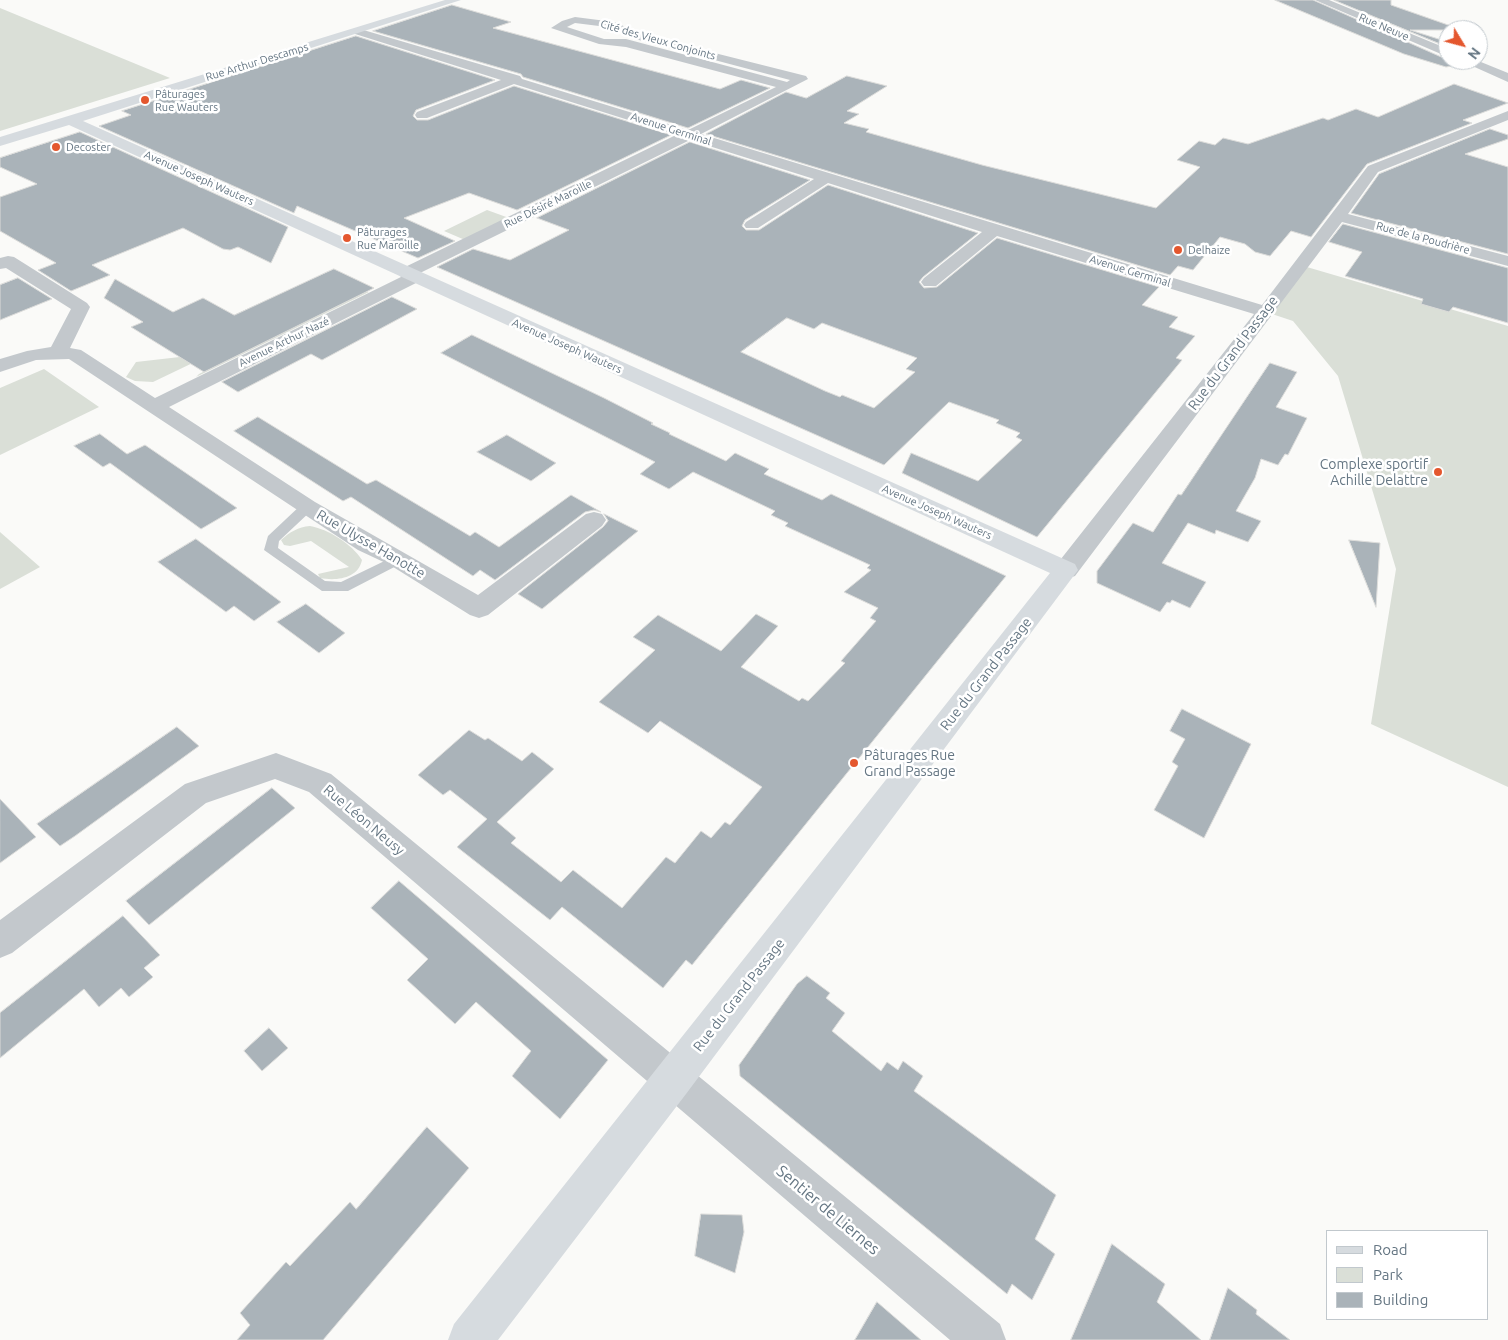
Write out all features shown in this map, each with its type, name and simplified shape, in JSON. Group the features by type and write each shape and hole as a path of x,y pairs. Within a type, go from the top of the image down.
{"street":[{"name":"Rue Arthur Descamps","path":"0,142 453,0"},
{"name":"Rue Neuve","path":"1320,0 1438,49"},
{"name":"Cité des Vieux Conjoints","path":"574,20 590,21 635,32 643,38 802,79 788,86 626,43 603,42 557,28 574,20"},
{"name":"Avenue Germinal","path":"356,31 516,79 994,230 1266,312"},
{"path":"1488,70 1508,78"},
{"path":"422,114 516,79"},
{"path":"689,135 788,86"},
{"name":"Rue du Grand Passage","path":"470,1340 673,1081 1266,312 1372,169 1508,115"},
{"name":"Avenue Joseph Wauters","path":"70,120 1066,570"},
{"name":"Rue Désiré Maroille","path":"407,273 689,135"},
{"path":"752,225 827,177"},
{"name":"Rue de la Poudrière","path":"1338,216 1508,261"},
{"path":"930,282 994,230"},
{"path":"0,366 33,354 59,351 81,307 3,260"},
{"name":"Avenue Arthur Nazé","path":"148,402 407,273"},
{"name":"Rue Ulysse Hanotte","path":"59,351 74,354 307,507 367,544 400,559 479,608 594,520"},
{"name":"Rue Léon Neusy","path":"0,941 196,792 276,766 320,783 673,1081"},
{"name":"Sentier de Liernes","path":"673,1081 984,1340"}],"lane":[{"path":"307,507 273,539 271,550 322,586 343,587 400,559"}],"green space":[{"path":"0,8 170,78 0,131"},
{"path":"487,210 509,218 465,240 444,231"},
{"name":"Complexe sportif Achille Delattre","path":"1300,265 1508,326 1508,787 1371,724 1396,569 1338,376 1293,321 1266,312"},
{"path":"364,292 369,292 196,377 199,374"},
{"path":"226,347 153,382 135,381 126,377 136,362 206,354"},
{"path":"44,369 99,407 0,455 0,388"},
{"path":"310,526 332,534 352,548 362,560 356,571 339,579 320,578 318,574 349,567 311,541 290,546 284,545 281,540 298,529"},
{"path":"0,532 40,567 0,589"}],"building":[{"path":"1275,0 1313,0 1438,56 1438,65 1404,54"},
{"path":"1334,0 1391,0 1391,5 1438,21 1438,30 1410,30 1438,39 1438,43"},
{"path":"452,5 511,22 493,28 720,89 741,80 770,88 688,128 523,77 521,74 373,31"},
{"path":"356,36 495,80 416,110 413,116 417,120 428,120 514,86 671,135 517,210 469,193 404,218 455,241 418,258 297,206 294,213 99,126 131,115 122,111"},
{"path":"847,76 887,86 847,111 859,114 844,123 869,129 866,132 982,165 1156,208 1200,167 1177,160 1199,141 1215,145 1223,138 1248,144 1323,118 1328,120 1356,109 1378,117 1454,84 1508,103 1463,120 1472,123 1367,164 1311,237 1291,231 1270,256 1255,252 1245,244 1220,237 1193,270 1178,266 1170,275 706,134 786,92 806,98"},
{"path":"1490,129 1508,135 1508,139 1465,154 1508,167 1508,254 1351,213 1379,174"},
{"path":"80,132 288,227 271,263 238,247 230,250 223,249 183,228 92,265 110,275 71,291 38,270 56,263 0,231 0,197 37,184 0,167 0,158"},
{"path":"690,142 810,180 745,220 742,226 746,230 759,230 828,185 978,233 923,277 919,282 924,288 937,287 997,238 1159,287 1142,305 1178,317 1169,327 1195,336 1176,358 1182,360 1037,537 902,473 911,453 978,481 1022,440 1016,437 1020,433 996,423 999,420 949,402 884,465 437,267 473,249 510,260 569,230 537,218","holes":["787,318 814,329 822,323 917,358 906,369 915,372 874,408 842,395 840,397 825,391 741,352"]},
{"path":"1343,224 1508,268 1508,323 1453,307 1449,312 1421,304 1423,299 1345,276 1362,252 1329,242"},
{"path":"334,269 374,288 204,372 131,327 143,322 104,298 115,279 173,312 203,298 234,315"},
{"path":"18,278 52,299 0,320 0,285"},
{"path":"392,297 417,309 322,360 311,354 238,392 222,382"},
{"path":"472,335 604,398 653,423 651,424 669,434 726,461 735,453 769,469 764,474 822,500 831,494 1006,576 692,965 686,960 663,988 562,907 550,920 457,847 487,819 450,790 443,795 418,775 469,730 485,740 488,738 522,761 532,752 554,769 497,822 516,838 511,843 561,882 573,870 622,908 666,857 675,863 701,831 711,838 725,822 730,825 762,787 660,721 648,733 599,702 655,650 633,637 658,615 721,651 756,614 778,626 741,667 799,701 802,698 808,701 845,663 841,661 876,621 870,618 878,608 844,592 871,570 867,568 870,565 785,526 788,523 771,515 775,511 693,472 669,489 640,474 655,462 441,353"},
{"path":"1270,363 1297,372 1276,407 1307,418 1288,455 1285,454 1278,465 1261,459 1255,478 1236,511 1261,521 1248,542 1216,530 1215,534 1188,523 1162,563 1206,582 1190,608 1172,600 1170,603 1167,602 1160,612 1097,583 1097,571 1133,523 1153,532 1178,494 1181,495"},
{"path":"258,417 367,484 376,480 470,536 475,532 499,547 571,495 601,512 594,510 585,512 495,580 480,570 473,576 351,497 343,501 234,431"},
{"path":"100,434 127,454 145,445 237,508 201,529 110,463 103,467 74,446"},
{"path":"507,435 556,463 531,481 477,452"},
{"path":"604,514 638,531 542,609 518,594 603,527 608,521"},
{"path":"196,539 281,602 254,621 234,606 226,612 158,562"},
{"path":"1349,540 1380,543 1376,607"},
{"path":"306,604 345,633 319,653 277,622"},
{"path":"1182,709 1251,744 1204,838 1154,810 1178,766 1172,762 1185,739 1170,731"},
{"path":"177,727 199,746 75,836 60,846 37,824"},
{"path":"272,788 295,808 149,925 126,901"},
{"path":"0,799 36,837 0,863"},
{"path":"399,881 608,1060 560,1119 512,1076 531,1051 476,1002 455,1024 407,980 428,959 371,908"},
{"path":"123,916 160,955 144,968 153,977 129,997 121,988 99,1007 84,989 0,1058 0,1013"},
{"path":"807,976 830,993 826,998 845,1013 832,1031 881,1071 887,1062 898,1070 903,1061 923,1076 914,1091 1056,1195 1035,1239 1055,1254 1032,1300 1012,1284 1007,1294 740,1076 739,1065 797,984"},
{"path":"269,1028 288,1048 262,1071 244,1051"},
{"path":"427,1127 469,1168 323,1340 237,1340 250,1325 240,1313 286,1262 290,1266 350,1202 356,1209"},
{"path":"701,1214 742,1215 744,1232 735,1273 695,1256"},
{"path":"1112,1244 1165,1284 1157,1302 1201,1340 1071,1340"},
{"path":"1228,1288 1257,1310 1256,1314 1290,1340 1210,1340"},
{"path":"877,1302 921,1340 855,1340"}],"place":[{"name":"Pâturages Rue Wauters","path":"145,100"},
{"name":"Decoster","path":"56,147"},
{"name":"Pâturages Rue Maroille","path":"347,238"},
{"name":"Delhaize","path":"1178,250"},
{"name":"Complexe sportif Achille Delattre","path":"1438,472"},
{"name":"Pâturages Rue Grand Passage","path":"854,763"}]}
